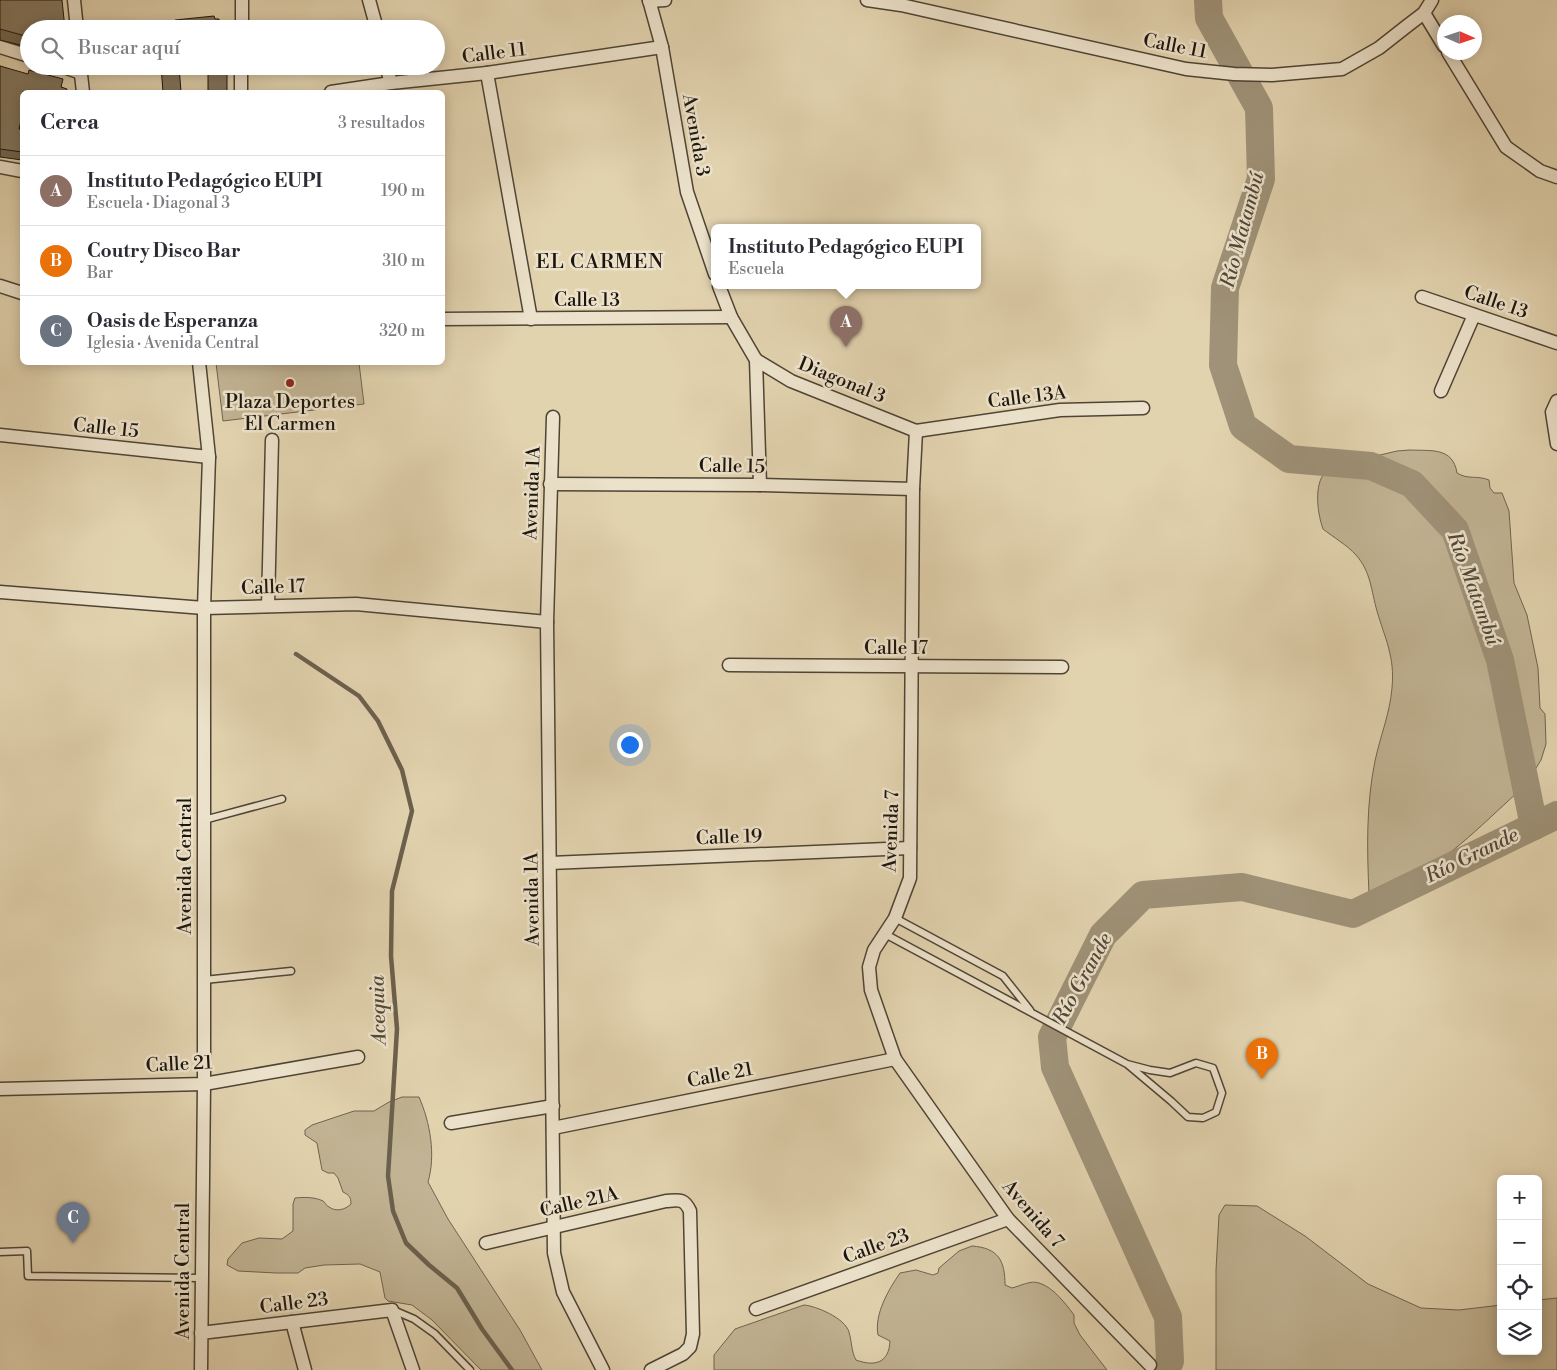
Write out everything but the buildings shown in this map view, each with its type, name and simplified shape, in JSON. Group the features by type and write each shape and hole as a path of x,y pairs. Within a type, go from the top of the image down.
{"street":[{"path":"74,0 75,20"},
{"path":"242,0 242,20"},
{"path":"369,0 374,20"},
{"path":"649,1 666,0"},
{"name":"Calle 11","path":"867,0 901,2 1186,69 1234,74 1272,75 1342,69 1379,48 1424,13"},
{"path":"1432,0 1424,13 1437,34"},
{"name":"Avenida 3","path":"649,1 662,47 687,192 711,262"},
{"path":"0,47 20,53"},
{"name":"Calle 11","path":"343,90 487,73 662,47"},
{"path":"1453,60 1506,147 1540,171 1557,177"},
{"path":"487,73 531,319"},
{"path":"81,75 83,90"},
{"path":"241,75 241,90"},
{"path":"388,75 390,83"},
{"path":"0,167 20,171"},
{"path":"0,286 20,292"},
{"path":"720,289 731,317 756,360 760,485"},
{"name":"Calle 13","path":"1422,297 1557,343"},
{"path":"1441,391 1474,315"},
{"name":"Calle 13","path":"445,319 731,317"},
{"name":"Diagonal 3","path":"756,360 791,381 916,431"},
{"name":"Avenida Central","path":"199,365 208,457 204,608 204,1084 201,1370"},
{"path":"1557,401 1552,412 1557,444"},
{"name":"Calle 13A","path":"916,431 1060,410 1143,408"},
{"name":"Avenida 1A","path":"552,417 547,622 554,1252 563,1292 603,1370"},
{"name":"Avenida 7","path":"916,431 913,489 910,878 894,918 874,950 869,967 871,990 895,1059 1008,1219 1150,1365"},
{"name":"Calle 15","path":"0,435 208,457"},
{"path":"268,606 272,440"},
{"name":"Calle 15","path":"550,484 760,485 913,489"},
{"name":"Calle 17","path":"0,592 204,608 356,604 547,622"},
{"name":"Calle 17","path":"729,665 1062,667"},
{"name":"Calle 19","path":"550,863 910,848"},
{"name":"Calle 21","path":"0,1089 204,1084 358,1057"},
{"name":"Calle 21","path":"553,1128 895,1059"},
{"path":"451,1123 553,1106"},
{"name":"Calle 21A","path":"486,1243 666,1201 680,1200 687,1204 690,1211 693,1334 690,1347 683,1354 651,1370"},
{"name":"Calle 23","path":"756,1309 1008,1219"},
{"path":"392,1310 413,1370"},
{"name":"Calle 23","path":"201,1332 392,1310"},
{"path":"292,1322 305,1370"}],"lane":[{"path":"204,820 282,799"},
{"path":"894,918 1003,976 1032,1013"},
{"path":"884,933 1127,1064 1188,1117 1203,1118 1216,1112 1222,1093 1213,1068 1196,1063 1170,1073 1127,1064"},
{"path":"204,980 291,971"},
{"path":"0,1252 27,1251 28,1276 201,1278"},
{"path":"392,1310 414,1319 435,1334 470,1370"}],"shaded area":[{"name":"Plaza Deportes El Carmen","path":"216,365 359,365 364,404 223,421"},
{"path":"1410,450 1440,452 1451,459 1457,473 1489,480 1490,488 1494,493 1502,493 1509,511 1514,583 1527,615 1538,668 1540,708 1545,714 1546,744 1541,760 1523,789 1475,832 1430,867 1413,877 1395,886 1369,894 1370,794 1375,761 1391,697 1393,677 1391,657 1365,568 1352,551 1323,529 1318,509 1318,495 1323,475 1347,455 1380,455"},
{"path":"402,1097 419,1097 426,1117 432,1150 428,1182 448,1219 520,1330 542,1370 481,1370 432,1320 412,1305 388,1301 385,1298 380,1272 360,1264 324,1265 305,1268 298,1273 238,1271 227,1265 228,1259 242,1243 259,1238 282,1239 293,1231 293,1204 295,1198 317,1199 323,1201 332,1209 337,1210 351,1204 350,1198 343,1192 334,1173 322,1170 317,1143 305,1135 305,1130 312,1125 354,1111 374,1111"},
{"path":"1225,1205 1257,1206 1305,1236 1368,1284 1421,1308 1459,1310 1497,1305 1497,1355 1542,1355 1542,1300 1557,1298 1557,1370 1216,1370 1216,1270 1219,1215"},
{"path":"972,1246 988,1249 998,1257 1004,1269 1005,1285 1012,1288 1036,1282 1054,1292 1074,1315 1074,1323 1080,1335 1107,1370 714,1370 714,1355 735,1329 804,1305 822,1310 842,1322 849,1332 856,1360 869,1363 880,1361 887,1354 890,1341 878,1335 877,1327 880,1310 900,1273 916,1270 933,1275 938,1273 939,1268 959,1251"}],"waterway":[{"name":"Río Matambú","path":"1208,0 1209,18 1259,108 1261,179 1225,288 1223,365 1243,426 1289,459 1371,466 1412,484 1455,530 1500,660 1534,826"},
{"name":"Acequia","path":"296,654 359,696 378,721 402,770 412,811 392,891 391,956 397,1029 388,1176 393,1211 406,1243 457,1288 482,1329 512,1370"},
{"name":"Río Grande","path":"1166,1370 1170,1361 1168,1317 1055,1067 1052,1037 1103,935 1143,895 1242,887 1353,914 1557,815"}],"place":[{"name":"Instituto Pedagógico EUPI","path":"846,347"},
{"name":"Plaza Deportes El Carmen","path":"290,383"},
{"name":"Coutry Disco Bar","path":"1262,1079"},
{"name":"Oasis de Esperanza","path":"73,1243"}],"district":[{"name":"EL CARMEN","path":"600,262"}]}
